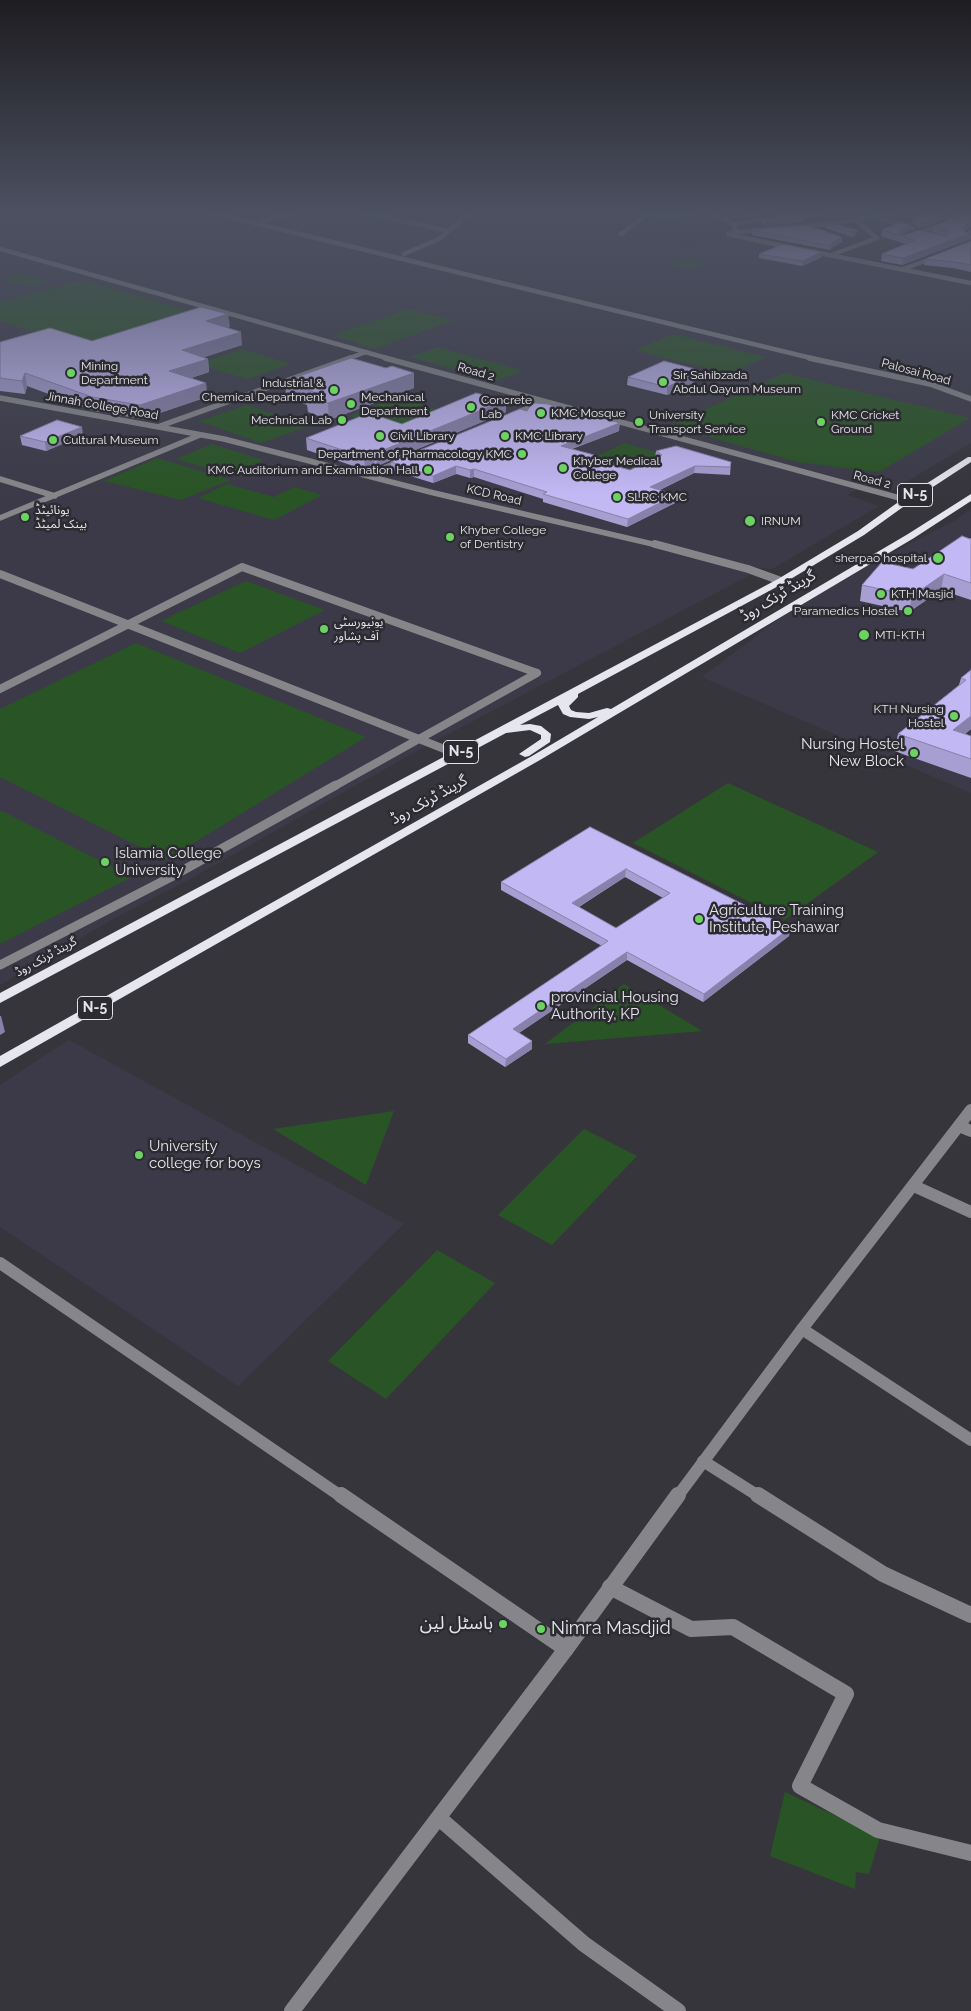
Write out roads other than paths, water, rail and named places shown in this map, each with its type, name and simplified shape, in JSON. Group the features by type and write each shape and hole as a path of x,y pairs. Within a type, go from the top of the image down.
{"highway":[{"name":"گرینڈ ٹرنک روڈ","path":"0,999 780,581 861,533 907,500 971,460"},
{"name":"گرینڈ ٹرنک روڈ","path":"0,1062 270,907 452,807 911,536 971,497"},
{"path":"593,680 566,700 563,704 564,710 574,715 596,714 631,702 659,685"},
{"path":"452,807 466,792 546,740 546,734 537,728 520,727 459,753"}],"street":[{"name":"Road 2","path":"206,307 628,425 899,506"},
{"name":"Palosai Road","path":"599,307 793,354 903,376 971,399"},
{"path":"620,307 967,390"},
{"path":"160,426 366,352"},
{"name":"Jinnah College Road","path":"0,398 160,426 200,435"},
{"path":"508,417 543,402"},
{"name":"Road 2","path":"628,425 639,426 907,500"},
{"path":"0,518 200,435"},
{"name":"KCD Road","path":"200,435 434,493 702,556 780,581"},
{"path":"367,475 411,457"},
{"path":"0,479 56,496"},
{"path":"0,689 242,567 537,673 171,877 0,966"},
{"path":"0,574 459,753"},
{"path":"292,2011 566,1649 802,1329 914,1186 965,1128 971,1110"},
{"path":"914,1186 971,1212"},
{"path":"0,1263 566,1649"},
{"path":"802,1329 971,1440"},
{"path":"703,1461 883,1574 971,1615"},
{"path":"610,1587 691,1629 733,1627 846,1694 800,1786 878,1830 971,1853"},
{"path":"439,1818 584,1944 678,2011"}],"place":[{"name":"Mining Department","path":"71,373"},
{"name":"Sir Sahibzada Abdul Qayum Museum","path":"663,382"},
{"name":"Industrial & Chemical Department","path":"334,390"},
{"name":"Mechanical Department","path":"351,404"},
{"name":"Concrete Lab","path":"471,407"},
{"name":"KMC Mosque","path":"541,413"},
{"name":"Mechnical Lab","path":"342,420"},
{"name":"University Transport Service","path":"639,422"},
{"name":"KMC Cricket Ground","path":"821,422"},
{"name":"Civil Library","path":"380,436"},
{"name":"KMC Library","path":"505,436"},
{"name":"Cultural Museum","path":"53,440"},
{"name":"Department of Pharmacology KMC","path":"522,454"},
{"name":"Khyber Medical College","path":"563,468"},
{"name":"KMC Auditorium and Examination Hall","path":"428,470"},
{"name":"SLRC KMC","path":"617,497"},
{"name":"یونائیٹڈ بینک لمیٹڈ","path":"25,517"},
{"name":"IRNUM","path":"750,521"},
{"name":"Khyber College of Dentistry","path":"450,537"},
{"name":"sherpao hospital","path":"938,558"},
{"name":"KTH Masjid","path":"881,594"},
{"name":"Paramedics Hostel","path":"908,611"},
{"name":"یونیورسٹی آف پشاور","path":"324,629"},
{"name":"MTI-KTH","path":"864,635"},
{"name":"KTH Nursing Hostel","path":"954,716"},
{"name":"Nursing Hostel New Block","path":"914,753"},
{"name":"Islamia College University","path":"105,862"},
{"name":"Agriculture Training Institute, Peshawar","path":"699,919"},
{"name":"provincial Housing Authority, KP","path":"541,1006"},
{"name":"University college for boys","path":"139,1155"},
{"name":"ہاسٹل لین","path":"503,1624"},
{"name":"Nimra Masdjid","path":"541,1629"}]}
